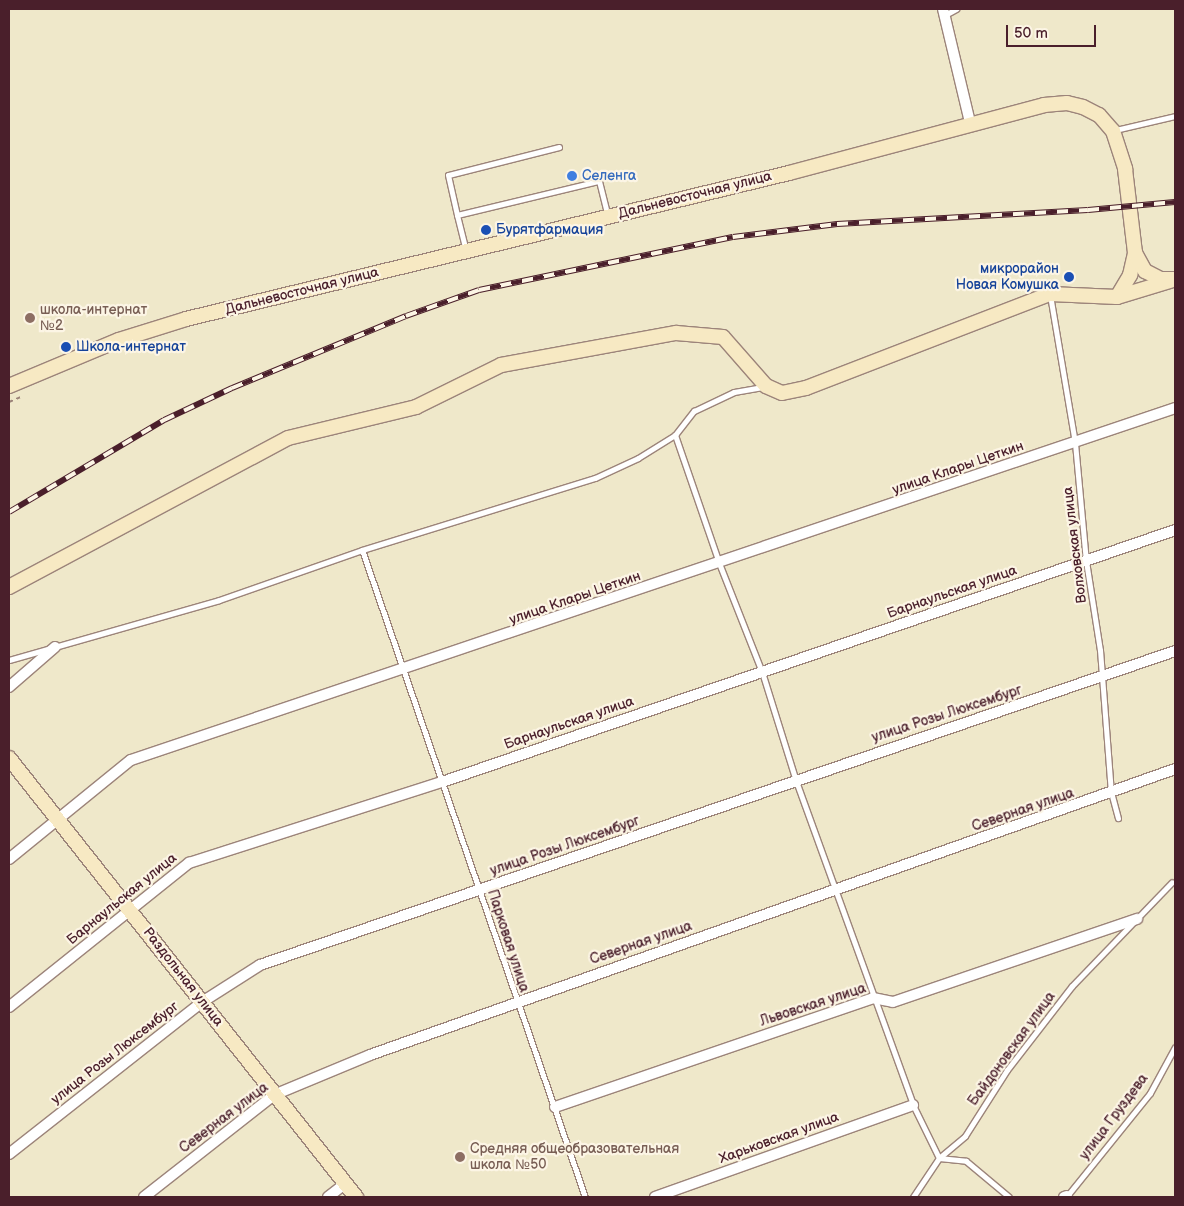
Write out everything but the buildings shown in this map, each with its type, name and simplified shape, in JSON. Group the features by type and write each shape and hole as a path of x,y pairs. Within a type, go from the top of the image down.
{"street":[{"path":"944,12 970,122"},
{"name":"Дальневосточная улица","path":"9,386 119,340 186,320 789,173 970,122 1044,104 1067,103 1099,116 1113,131 1121,150 1128,188 1135,253 1130,275 1116,297"},
{"name":"Дальневосточная улица","path":"1135,253 1145,271 1161,279 1175,279"},
{"name":"Дальневосточная улица","path":"766,386 782,393 806,388 1050,294 1116,297 1175,279"},
{"path":"9,587 288,438 416,406 501,365 676,333 723,337 766,386"},
{"name":"улица Клары Цеткин","path":"9,859 132,760 402,671 1175,408"},
{"name":"Барнаульская улица","path":"9,1007 189,863 442,782 1175,530"},
{"path":"9,687 55,647"},
{"name":"улица Розы Люксембург","path":"9,1154 202,1002 260,964 796,781 854,759 1100,678 1175,651"},
{"name":"Раздольная улица","path":"9,758 356,1197"},
{"name":"Северная улица","path":"144,1197 274,1094 516,1001 836,890 1175,769"},
{"name":"Львовская улица","path":"555,1107 872,998 893,1002 1137,919"},
{"name":"Харьковская улица","path":"655,1197 913,1105"},
{"path":"328,1197 346,1183"}],"lane":[{"path":"944,12 956,9"},
{"path":"1113,131 1175,116"},
{"path":"466,251 448,174 559,147"},
{"path":"457,215 598,182 608,217"},
{"name":"Волховская улица","path":"1050,294 1076,442 1086,561 1100,650 1100,678 1111,793 1118,818"},
{"name":"Дальневосточная улица","path":"9,660 219,600 362,550 595,478 638,458 675,435 694,411 734,392 766,386"},
{"path":"675,435 719,563 762,672 796,781 836,890 872,998 913,1105 938,1158 966,1161 1010,1197"},
{"name":"Парковая улица","path":"362,550 402,671 480,890 516,1001 586,1197"},
{"name":"Байдоновская улица","path":"913,1197 938,1158 965,1136 1007,1070 1072,986 1172,882"},
{"name":"улица Груздева","path":"1066,1197 1150,1093 1175,1047"}],"railway":[{"path":"9,512 164,420 232,388 406,316 479,290 733,237 837,224 1088,210 1175,202"}],"place":[{"name":"Селенга","path":"572,176"},
{"name":"Бурятфармация","path":"486,230"},
{"name":"микрорайон Новая Комушка","path":"1069,277"},
{"name":"школа-интернат №2","path":"30,318"},
{"name":"Школа-интернат","path":"66,347"},
{"name":"Средняя общеобразовательная школа №50","path":"460,1157"}]}
